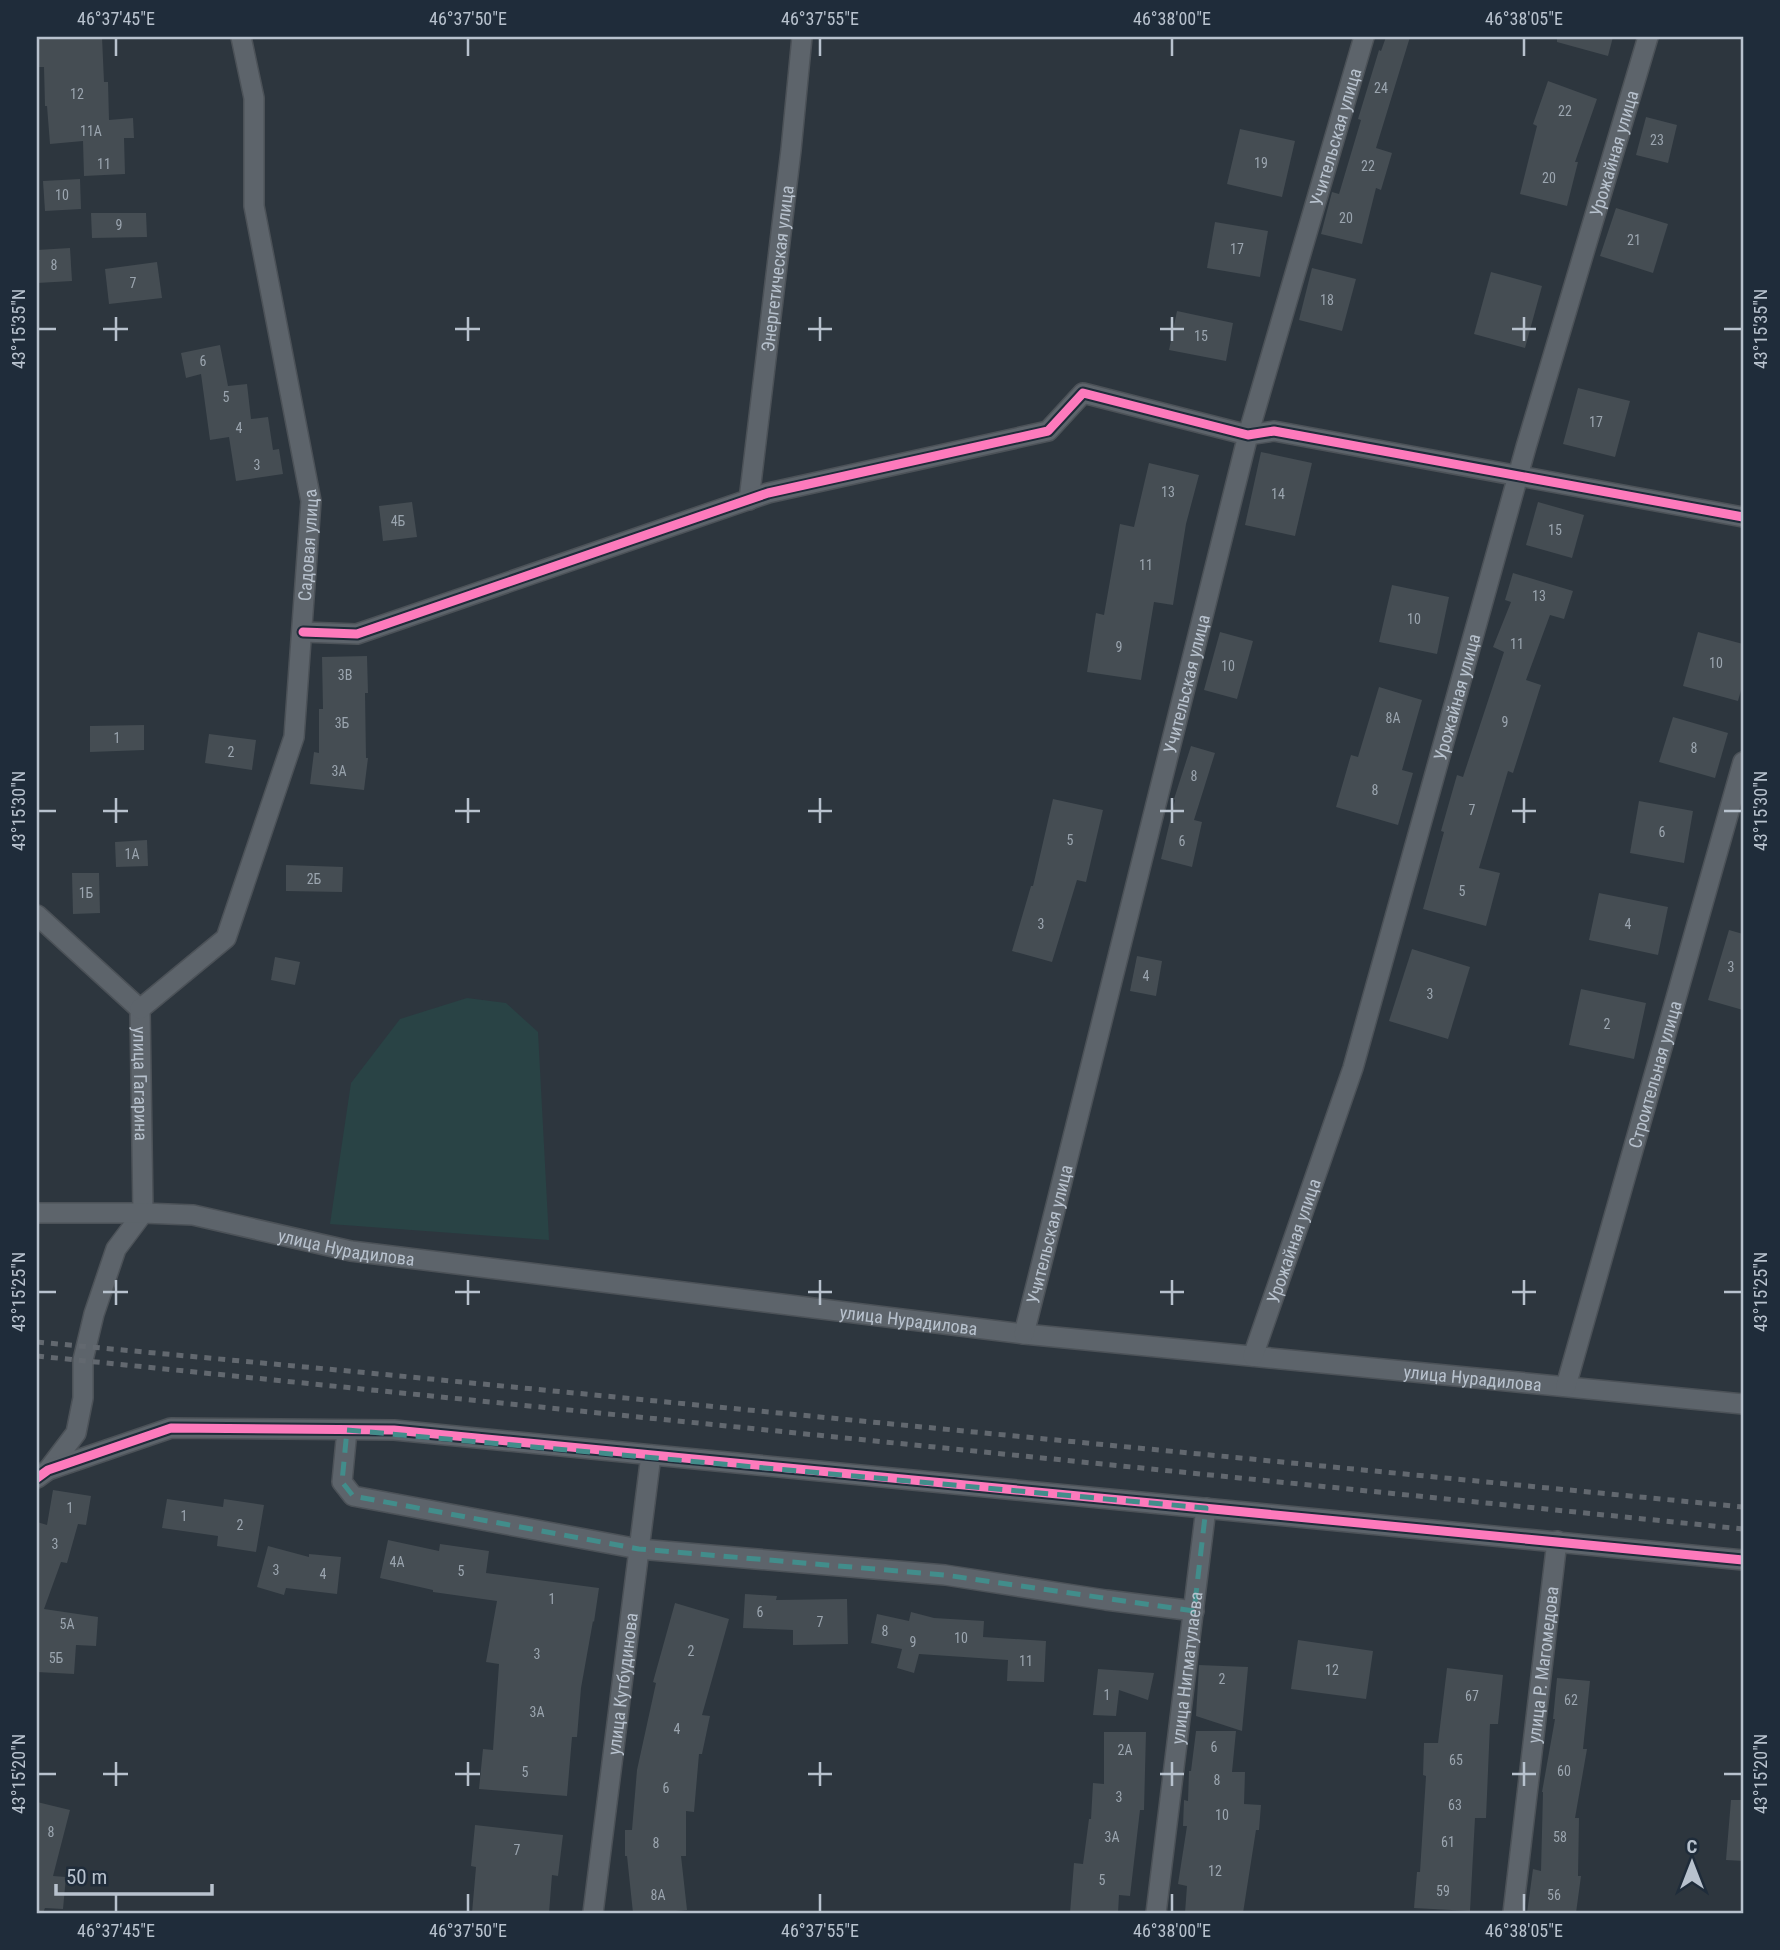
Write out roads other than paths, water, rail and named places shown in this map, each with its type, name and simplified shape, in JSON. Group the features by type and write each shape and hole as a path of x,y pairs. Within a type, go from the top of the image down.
{"street":[{"name":"Садовая улица","path":"140,1009 226,938 294,737 311,501 254,206 254,98 241,37"},
{"name":"Энергетическая улица","path":"750,500 803,37"},
{"name":"Учительская улица","path":"1024,1334 1248,435 1364,37"},
{"name":"Урожайная улица","path":"1253,1356 1353,1068 1518,477 1648,37"},
{"path":"303,632 357,634 768,494 1048,431 1083,393 1248,435 1274,431 1743,517"},
{"name":"Строительная улица","path":"1566,1386 1743,762"},
{"name":"улица Гагарина","path":"37,915 140,1009 143,1213"},
{"name":"улица Нурадилова","path":"37,1213 193,1215 351,1251 1024,1334 1743,1404"},
{"path":"43,1474 76,1433 83,1398 83,1360 94,1314 116,1249 143,1213"},
{"path":"43,1474 171,1428 394,1430 1743,1560"},
{"path":"347,1430 342,1482 353,1496 639,1549 945,1575 1194,1611"},
{"name":"улица Кутбудинова","path":"593,1913 651,1455"},
{"name":"улица Нигматулаева","path":"1156,1913 1206,1508"},
{"name":"улица Р. Магомедова","path":"1513,1913 1557,1541"}],"railway":[{"path":"37,1342 1743,1507"},
{"path":"37,1356 1743,1529"}]}
